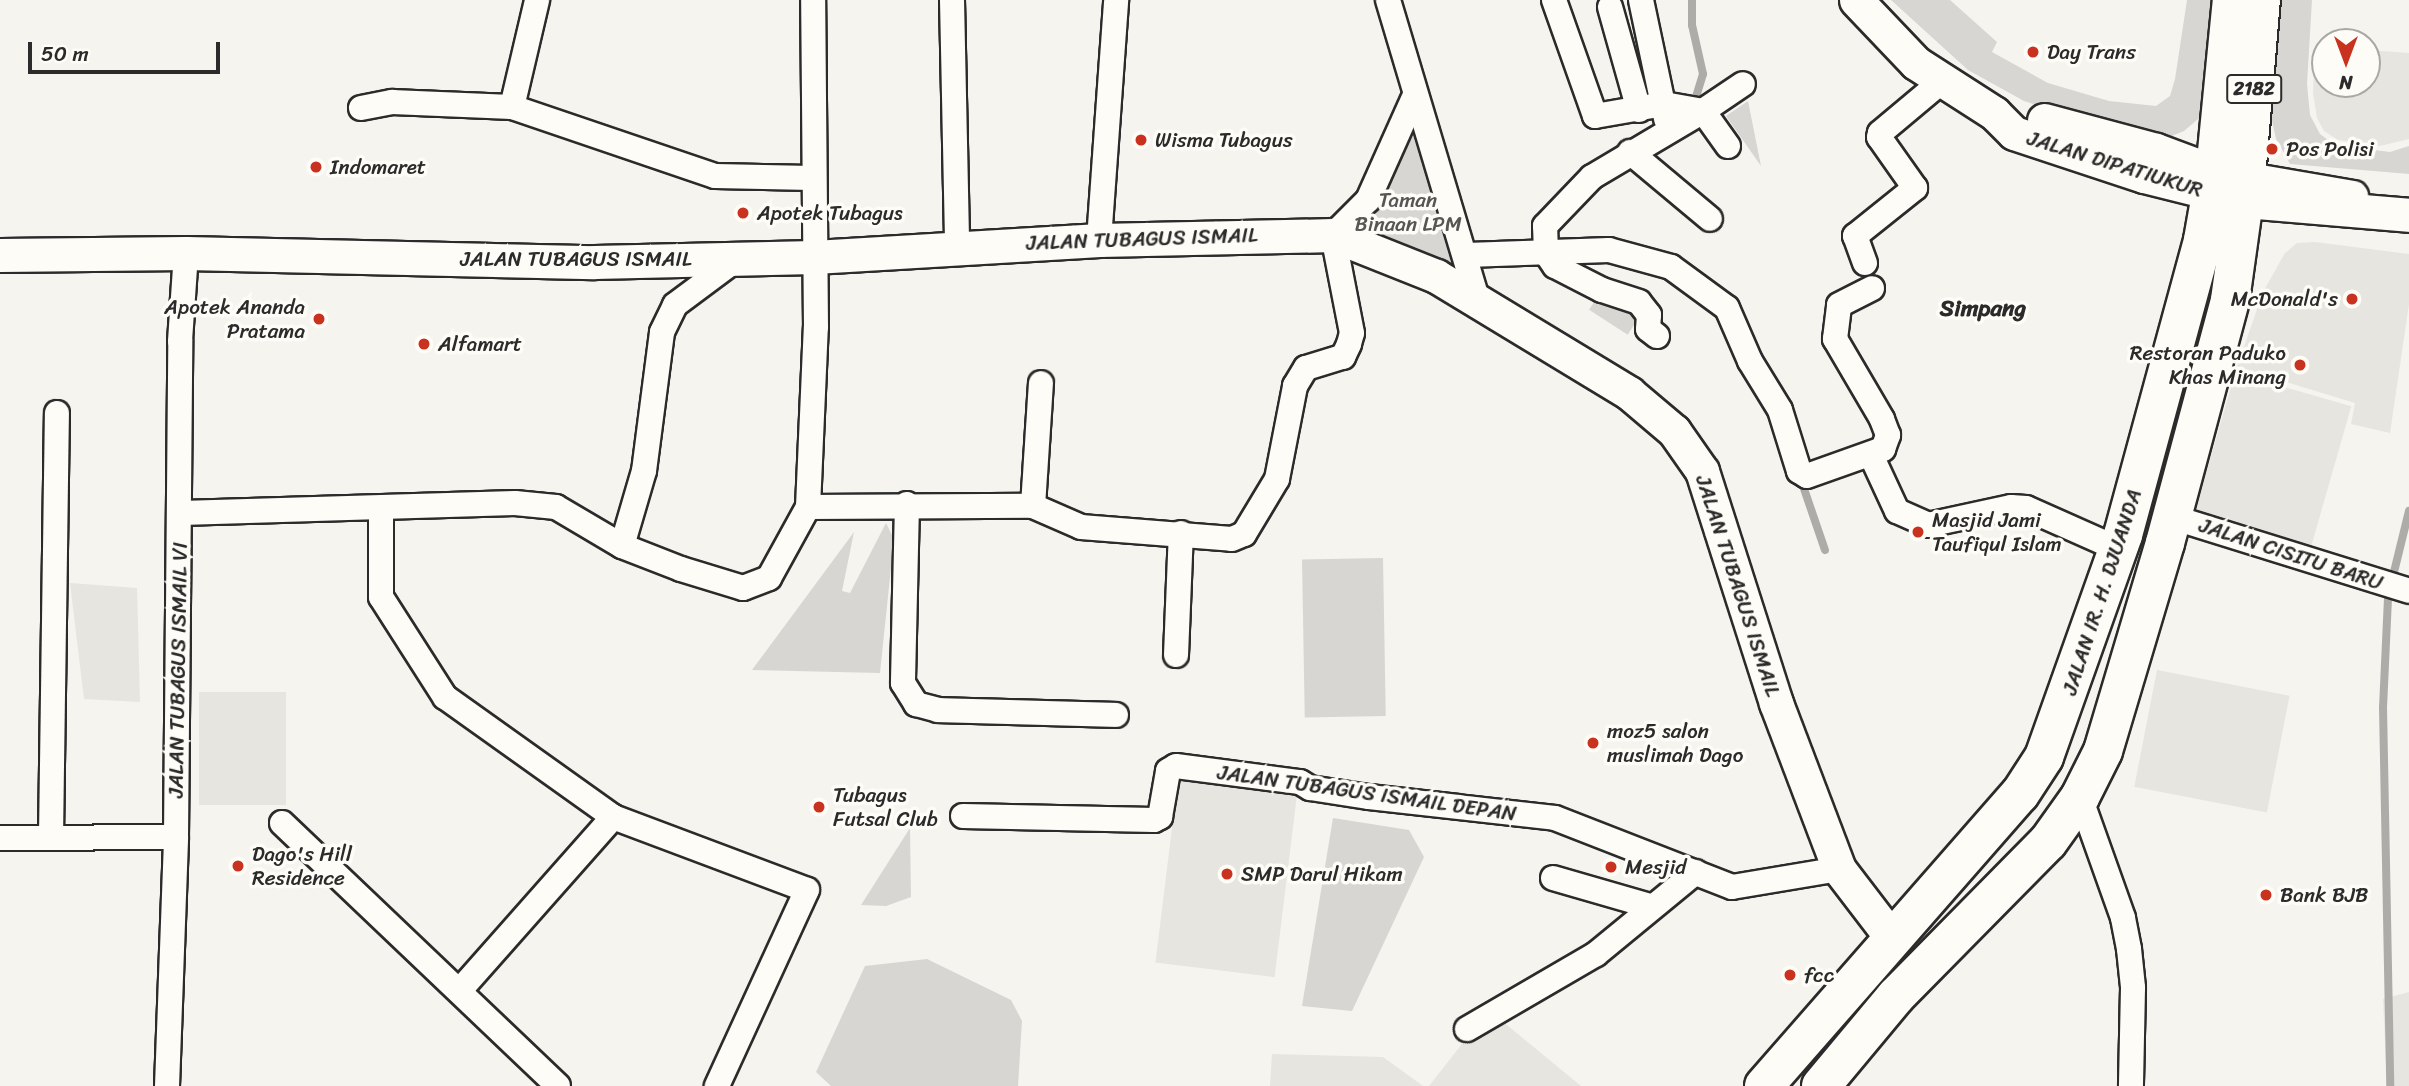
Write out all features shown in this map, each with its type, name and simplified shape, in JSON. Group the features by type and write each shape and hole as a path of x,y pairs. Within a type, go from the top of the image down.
{"main road":[{"name":"JALAN DIPATIUKUR","path":"1856,0 1916,63 1994,113 2014,133 2229,186 2409,215"},
{"name":"JALAN IR. H. DJUANDA","path":"1821,1086 1896,996 2048,842 2080,797 2103,751 2185,521 2230,300 2232,0"},
{"name":"JALAN IR. H. DJUANDA","path":"1764,1086 1891,937 2020,794 2044,758 2118,550 2199,257 2229,186 2261,0"},
{"name":"JALAN TUBAGUS ISMAIL","path":"0,255 186,253 594,262 814,257 957,246 1099,240 1332,235 1412,264 1478,301 1629,393 1674,431 1702,471 1776,703 1839,869 1891,937"}],"street":[{"path":"512,107 537,0"},
{"path":"181,513 515,503 556,507 622,546 743,588 769,578 808,507 816,327 812,178 813,0"},
{"path":"952,0 957,246"},
{"path":"1099,240 1116,0"},
{"path":"1388,0 1415,95 1467,255 1478,301"},
{"path":"1554,0 1595,116 1664,104 1703,111 1728,146"},
{"path":"1641,0 1668,129"},
{"path":"1609,7 1639,110"},
{"path":"1864,262 1855,236 1915,188 1878,137 1942,81"},
{"path":"1657,336 1648,329 1646,307 1567,275 1546,253 1545,226 1592,177 1743,84"},
{"path":"808,507 845,510 907,505 1033,506 1081,527 1232,539 1244,534 1277,480 1295,386 1306,368 1343,357 1352,333 1332,235 1368,200 1415,95"},
{"path":"361,108 392,102 512,107 715,176 812,178"},
{"path":"1630,152 1710,219"},
{"path":"2229,186 2409,199"},
{"path":"1467,255 1609,250 1671,267 1727,307 1746,350 1780,410 1799,471 1814,476 1883,449 1888,435 1835,339 1839,304 1872,288"},
{"name":"JALAN TUBAGUS ISMAIL VI","path":"167,1086 176,837 181,513 180,341 186,253"},
{"path":"622,546 644,471 662,332 675,305 738,258"},
{"path":"1033,506 1041,383"},
{"path":"51,837 57,413"},
{"path":"1871,455 1897,511 1928,525 2011,507 2026,508 2118,550"},
{"path":"907,505 903,683 916,704 938,709 1116,715"},
{"path":"381,509 381,597 445,697 613,817 807,890 717,1086"},
{"name":"JALAN CISITU BARU","path":"2185,521 2409,591"},
{"path":"1176,655 1181,533"},
{"name":"JALAN TUBAGUS ISMAIL DEPAN","path":"963,817 1154,820 1160,817 1167,771 1176,766 1300,782 1310,789 1555,818 1732,887 1839,869"},
{"path":"2080,797 2123,918 2129,949 2133,988 2131,1086"},
{"path":"461,989 613,817"},
{"path":"282,823 461,989 496,1030 558,1086"},
{"path":"0,838 176,837"},
{"path":"1467,1029 1596,954 1650,906 1696,872"},
{"path":"1553,878 1650,906"}],"shaded area":[{"path":"2381,51 2409,53 2409,139 2380,146 2338,140 2324,131 2317,118 2314,98 2381,98"},
{"path":"2315,242 2409,254 2409,304 2390,433 2351,424 2355,403 2237,367 2263,292 2285,253 2297,243"},
{"path":"2235,373 2351,406 2310,551 2194,517"},
{"path":"70,583 137,588 140,702 84,699"},
{"path":"2157,670 2290,696 2267,813 2134,787"},
{"path":"199,692 286,692 286,805 199,805"},
{"name":"SMP Darul Hikam","path":"1179,771 1298,786 1275,977 1155,963"},
{"path":"2409,992 2409,1086 2387,1086 2383,999"},
{"path":"1502,1021 1581,1086 1429,1086 1465,1040"},
{"path":"1272,1054 1383,1057 1423,1086 1270,1086"}],"green space":[{"path":"1891,0 1950,0 1997,42 1992,52 2048,83 2109,101 2156,106 2170,96 2175,79 2187,0 2225,0 2204,114 2184,131 2167,138 2080,119 2024,101 1968,70"},
{"path":"2281,0 2312,0 2307,84 2310,115 2320,134 2335,145 2390,152 2409,146 2409,174 2290,164 2276,139 2271,116"},
{"path":"1748,101 1761,166 1726,116"},
{"name":"Taman Binaan LPM","path":"1411,114 1461,273 1363,229"},
{"path":"1600,293 1639,318 1628,335 1589,310"},
{"path":"886,523 894,539 880,673 752,670 854,532 842,591 850,593"},
{"path":"1383,558 1386,716 1305,717 1302,559"},
{"path":"1333,818 1409,830 1424,857 1352,1011 1302,1006"},
{"path":"910,828 911,897 886,906 861,905"},
{"path":"927,959 1011,1000 1022,1021 1018,1086 831,1086 816,1072 865,966"}],"waterway":[{"path":"1692,0 1692,25 1703,74 1695,100"},
{"path":"1801,480 1825,550"},
{"path":"2394,572 2409,511"},
{"path":"2388,598 2383,707 2390,1086"}],"place":[{"name":"Day Trans","path":"2033,52"},
{"name":"Wisma Tubagus","path":"1141,140"},
{"name":"Pos Polisi","path":"2272,149"},
{"name":"Indomaret","path":"316,167"},
{"name":"Apotek Tubagus","path":"743,213"},
{"name":"McDonald's","path":"2352,299"},
{"name":"Apotek Ananda Pratama","path":"319,319"},
{"name":"Alfamart","path":"424,344"},
{"name":"Restoran Paduko Khas Minang","path":"2300,365"},
{"name":"Masjid Jami Taufiqul Islam","path":"1918,532"},
{"name":"moz5 salon muslimah Dago","path":"1593,743"},
{"name":"Tubagus Futsal Club","path":"819,807"},
{"name":"Dago's Hill Residence","path":"238,866"},
{"name":"Mesjid","path":"1611,867"},
{"name":"SMP Darul Hikam","path":"1227,874"},
{"name":"Bank BJB","path":"2266,895"},
{"name":"fcc","path":"1790,975"}],"district":[{"name":"Simpang","path":"1983,309"}]}
